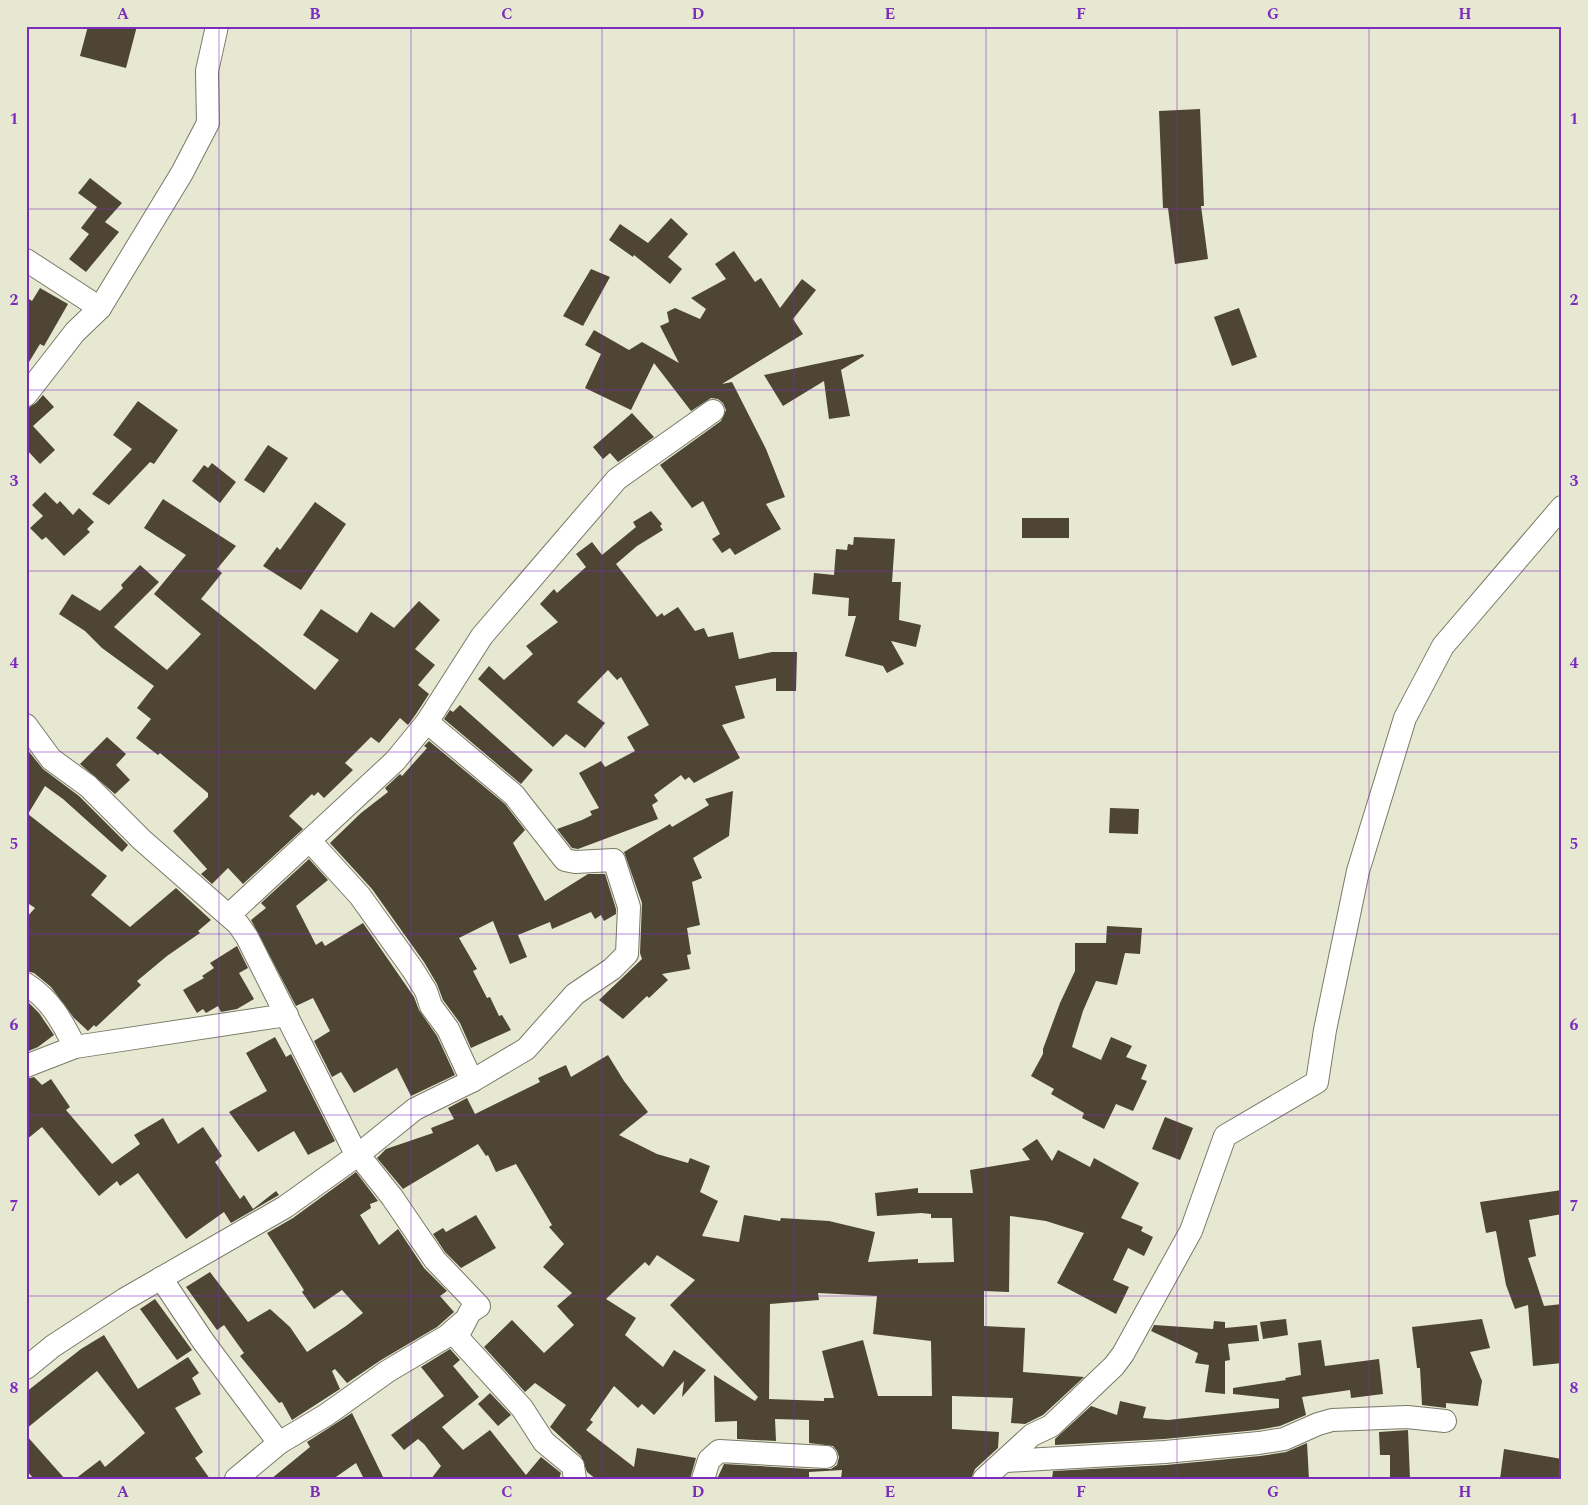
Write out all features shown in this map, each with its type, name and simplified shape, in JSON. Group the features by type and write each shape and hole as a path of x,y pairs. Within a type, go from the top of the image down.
{"street":[{"path":"26,395 75,332 100,308 182,173 208,123 207,71 217,26"},
{"path":"26,260 100,308"},
{"path":"229,915 276,870 310,842 395,761 427,722 482,636 617,479 713,411"},
{"path":"984,1479 1006,1461 1032,1435 1051,1426 1114,1366 1123,1354 1191,1231 1225,1136 1317,1082 1325,1030 1358,872 1405,718 1443,646 1562,507"},
{"path":"26,1368 61,1341 161,1278 285,1207 359,1154 415,1109 472,1081 526,1049 575,994 623,960 627,954 629,907 614,860 575,862 564,860 514,795 427,722"},
{"path":"26,725 51,759 88,786 142,840 229,915 247,937 353,1148 392,1197 434,1260 479,1306 470,1312 463,1322 457,1337 522,1408 544,1442 573,1466 575,1479"},
{"path":"310,842 360,896 408,964 426,991 431,1006 448,1029 472,1081"},
{"path":"26,984 49,1002 61,1018 75,1047"},
{"path":"26,1066 75,1047 287,1015"},
{"path":"161,1278 203,1341 279,1443"},
{"path":"236,1479 279,1443 326,1415 388,1371 447,1336 463,1322"},
{"path":"1006,1461 1165,1452 1259,1443 1284,1439 1332,1420 1407,1417 1445,1421"},
{"path":"703,1479 709,1460 719,1451 826,1457"}],"building":[{"path":"88,26 137,26 126,68 80,56"},
{"path":"1200,109 1204,206 1201,206 1208,259 1175,264 1168,208 1163,208 1159,111"},
{"path":"90,178 122,203 105,222 119,232 86,272 69,259 89,234 81,228 97,207 78,193"},
{"path":"671,218 688,234 668,257 682,269 670,284 634,255 633,257 609,240 620,224 648,243"},
{"path":"734,251 755,282 761,278 780,308 802,279 816,290 793,319 803,334 722,384 732,382 766,449 785,497 766,504 781,529 735,555 730,548 722,553 712,539 720,534 703,501 692,508 660,465 721,421 726,410 723,403 718,399 711,398 691,411 654,363 631,410 585,388 601,354 585,345 594,330 629,350 642,342 679,363 660,326 669,322 667,312 675,308 700,319 706,309 691,298 726,279 715,264"},
{"path":"591,269 610,277 583,326 563,316"},
{"path":"40,288 68,304 44,346 40,344 26,367 26,297 32,301"},
{"path":"1239,308 1257,357 1232,366 1214,317"},
{"path":"863,354 864,356 841,370 850,416 829,419 824,381 783,406 764,375"},
{"path":"43,395 54,407 33,426 55,450 40,464 26,449 26,409 36,403"},
{"path":"138,401 178,430 154,464 150,462 109,505 92,494 132,449 113,435"},
{"path":"632,413 654,437 618,462 610,453 603,459 593,447"},
{"path":"268,445 288,458 264,493 244,480"},
{"path":"212,463 236,482 220,503 192,481 204,465 208,468"},
{"path":"45,492 57,504 60,501 73,515 79,508 94,522 87,529 90,532 64,556 46,537 42,540 30,528 43,516 32,505"},
{"path":"163,499 236,546 217,569 222,573 201,599 315,690 339,660 303,635 321,609 357,633 371,612 394,628 419,601 440,620 415,649 435,665 418,685 429,694 408,725 400,718 379,743 371,737 345,763 353,770 324,798 318,792 314,796 312,794 289,816 303,829 243,884 228,868 212,884 201,874 207,869 173,831 208,797 208,793 160,753 158,755 136,738 151,719 137,708 154,686 102,648 85,631 59,614 72,594 100,611 123,588 121,585 140,565 159,582 114,627 167,670 201,634 154,594 186,555 144,528"},
{"path":"315,502 346,524 301,590 263,566 277,547 280,550"},
{"path":"651,511 662,524 660,526 663,530 637,546 616,564 657,617 662,613 664,616 678,607 695,631 704,628 708,637 733,632 739,659 772,652 797,652 796,691 776,691 776,678 735,686 745,718 722,725 740,758 694,783 689,777 685,780 681,775 654,795 658,801 652,805 658,819 578,849 572,848 557,829 592,815 590,811 599,808 579,773 601,761 605,767 635,751 627,737 649,725 621,677 617,680 608,670 577,702 605,723 585,748 566,734 553,747 478,679 489,666 504,680 533,654 526,646 558,622 540,604 554,589 557,593 586,567 576,554 592,542 602,555 636,527 633,522"},
{"path":"1022,518 1069,518 1069,538 1022,538"},
{"path":"854,537 895,539 892,582 901,582 899,620 921,625 916,647 891,641 904,664 887,673 883,666 845,656 856,616 848,616 849,598 812,594 814,573 834,575 836,549 847,550 848,544 853,545"},
{"path":"460,705 533,770 521,784 444,719 450,710 453,712"},
{"path":"107,737 126,754 116,765 130,780 115,794 80,764"},
{"path":"429,741 505,804 525,830 513,843 545,901 588,874 605,874 616,909 616,914 604,921 601,915 595,919 591,912 552,929 550,922 518,935 527,957 510,964 493,921 459,938 477,969 473,971 487,998 490,997 499,1016 502,1015 511,1030 471,1048 460,1023 443,1000 437,984 424,962 372,889 330,843 361,813 388,792 385,788 400,774 402,776 427,748 424,746"},
{"path":"26,748 43,769 79,796 128,845 122,852 63,799 45,786 28,814 107,876 91,895 130,927 176,888 211,920 198,931 200,933 167,956 137,981 141,985 96,1027 94,1025 88,1031 74,1018 51,987 34,973 26,971 26,918 35,908 26,902"},
{"path":"733,791 729,836 693,858 702,878 692,882 700,925 687,928 691,954 687,955 690,969 662,974 668,980 649,998 647,996 623,1019 599,1000 642,959 640,953 642,903 624,852 670,824 672,827 709,805 705,799"},
{"path":"1110,808 1139,809 1138,834 1109,833"},
{"path":"309,859 328,880 296,906 316,945 322,941 325,946 363,923 414,997 419,1010 437,1036 455,1075 411,1096 397,1068 354,1093 341,1072 332,1077 314,1041 330,1031 313,998 296,1006 251,920 266,908 261,903"},
{"path":"1107,926 1142,928 1140,954 1125,953 1117,985 1096,981 1083,1011 1072,1047 1101,1060 1111,1037 1132,1046 1126,1057 1147,1065 1141,1079 1147,1081 1133,1111 1116,1104 1104,1129 1082,1118 1084,1113 1051,1094 1054,1089 1031,1076 1043,1054 1043,1049 1060,1003 1075,971 1075,943 1106,943"},
{"path":"237,946 248,968 239,973 254,999 237,1009 221,1012 218,1006 206,1013 203,1009 197,1013 183,990 204,978 202,976 214,968 210,963"},
{"path":"26,1000 39,1013 54,1035 38,1047 26,1052"},
{"path":"275,1037 286,1057 291,1054 335,1141 308,1155 294,1131 258,1152 229,1112 267,1091 246,1053"},
{"path":"608,1055 624,1081 648,1112 619,1135 657,1154 688,1163 690,1158 710,1166 700,1192 718,1201 702,1236 739,1242 744,1215 780,1221 781,1218 829,1221 875,1232 868,1262 918,1259 918,1263 954,1262 952,1218 931,1218 931,1214 921,1213 877,1216 875,1193 918,1188 918,1193 973,1193 970,1170 1030,1160 1022,1149 1037,1139 1052,1161 1058,1150 1090,1167 1094,1158 1139,1183 1121,1218 1143,1227 1141,1231 1153,1237 1144,1256 1128,1248 1113,1280 1129,1287 1116,1314 1057,1283 1084,1233 1046,1221 1010,1216 1009,1292 984,1291 984,1326 1025,1328 1023,1372 1084,1377 1043,1415 1025,1424 1011,1423 1013,1398 952,1396 952,1429 999,1432 998,1448 975,1469 971,1479 841,1479 842,1470 809,1472 809,1469 831,1469 837,1465 839,1457 833,1446 809,1443 809,1420 775,1419 776,1441 737,1439 737,1421 715,1422 714,1375 755,1401 758,1397 670,1305 695,1280 657,1255 649,1266 645,1262 606,1299 636,1318 625,1335 663,1367 674,1350 706,1370 682,1397 684,1381 654,1415 642,1404 638,1408 614,1386 590,1420 593,1422 586,1430 634,1467 637,1448 696,1458 690,1479 596,1479 587,1472 581,1456 550,1427 566,1405 535,1383 525,1392 484,1347 512,1320 544,1353 574,1325 557,1306 572,1293 543,1267 564,1244 549,1227 552,1225 516,1164 496,1172 488,1155 486,1156 478,1144 403,1189 377,1158 386,1149 433,1133 431,1128 454,1119 448,1108 467,1098 475,1114 540,1082 538,1078 566,1065 571,1077","holes":["818,1293 877,1296 873,1334 931,1341 932,1396 878,1396 863,1340 822,1351 834,1398 824,1398 824,1401 769,1399 770,1304 819,1300"]},
{"path":"34,1077 42,1085 51,1079 70,1107 66,1110 112,1164 140,1144 134,1135 163,1118 178,1144 203,1127 222,1156 215,1162 240,1199 244,1195 253,1209 276,1191 279,1195 231,1223 224,1212 186,1239 138,1173 120,1186 117,1181 99,1196 42,1127 26,1140 26,1079"},
{"path":"1165,1117 1193,1128 1180,1160 1152,1149"},
{"path":"356,1172 378,1201 370,1204 371,1208 360,1215 379,1245 398,1229 424,1268 447,1291 440,1296 454,1312 437,1327 381,1360 347,1383 335,1369 332,1371 340,1389 292,1420 282,1402 279,1403 240,1356 244,1353 224,1325 217,1330 186,1287 210,1272 248,1322 270,1309 290,1327 307,1352 346,1326 363,1313 342,1290 314,1309 267,1233 293,1218"},
{"path":"1562,1190 1562,1214 1529,1220 1536,1256 1528,1258 1544,1306 1562,1304 1562,1363 1533,1366 1528,1305 1515,1309 1506,1285 1496,1231 1486,1233 1480,1202"},
{"path":"476,1215 496,1248 461,1268 445,1252 433,1234 443,1228 446,1232"},
{"path":"155,1299 192,1350 177,1360 140,1309"},
{"path":"1286,1319 1288,1335 1263,1339 1260,1322"},
{"path":"1482,1319 1490,1348 1470,1352 1482,1381 1478,1406 1446,1403 1446,1408 1422,1405 1420,1368 1417,1368 1412,1327"},
{"path":"1214,1321 1225,1322 1225,1328 1257,1325 1259,1341 1228,1344 1230,1360 1225,1361 1225,1394 1205,1392 1209,1365 1195,1363 1198,1353 1151,1331 1154,1325 1213,1329"},
{"path":"104,1335 138,1389 188,1357 199,1373 192,1378 201,1394 175,1408 203,1452 195,1458 210,1479 75,1479 100,1460 105,1467 145,1433 97,1371 26,1429 26,1392 81,1349"},
{"path":"1321,1340 1325,1366 1379,1359 1383,1394 1351,1398 1350,1390 1302,1397 1306,1415 1280,1426 1257,1430 1164,1439 1055,1445 1055,1439 1091,1406 1117,1415 1120,1401 1146,1407 1143,1418 1168,1420 1279,1408 1279,1399 1233,1394 1233,1388 1286,1380 1285,1378 1301,1375 1298,1343"},
{"path":"450,1349 460,1360 453,1366 479,1397 442,1427 463,1450 490,1430 526,1475 541,1457 561,1473 559,1479 431,1479 441,1466 424,1444 418,1439 404,1450 391,1435 444,1396 421,1367"},
{"path":"490,1393 511,1415 498,1426 478,1404"},
{"path":"352,1413 384,1479 364,1479 356,1463 333,1479 271,1479 310,1447 307,1442"},
{"path":"1408,1430 1410,1479 1390,1479 1390,1455 1380,1455 1379,1432"},
{"path":"26,1435 65,1479 34,1479 26,1470"},
{"path":"1307,1443 1309,1479 1052,1479 1053,1471 1166,1465 1260,1456 1286,1452"},
{"path":"1504,1449 1562,1459 1562,1479 1500,1479"},
{"path":"724,1464 809,1469 809,1479 717,1479"}]}
